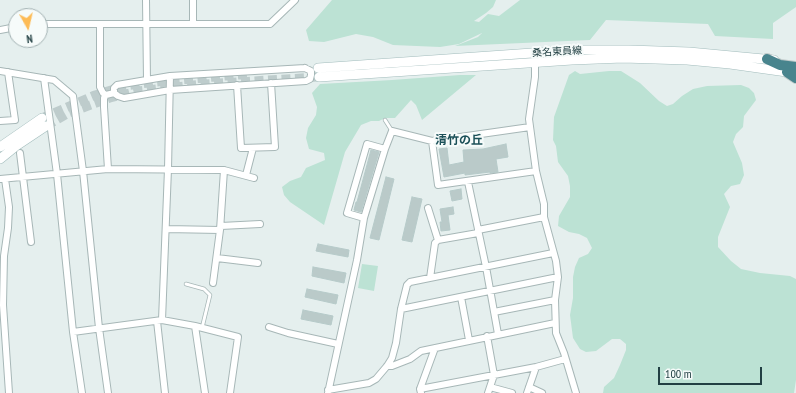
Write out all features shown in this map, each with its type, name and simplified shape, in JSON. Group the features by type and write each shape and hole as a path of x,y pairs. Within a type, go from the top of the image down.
{"highway":[{"path":"767,59 793,71 796,78"}],"main road":[{"name":"桑名東員線","path":"793,71 687,60 623,58 319,73 575,50 689,52 796,62"},
{"path":"0,147 44,122 0,159"}],"street":[{"path":"146,0 147,80"},
{"path":"193,0 193,24"},
{"path":"48,24 270,24 295,0"},
{"path":"100,24 100,87 106,95"},
{"path":"535,62 535,77 529,119 536,171 544,204 544,218 556,261 558,276 555,300 556,333 576,393"},
{"path":"106,95 114,93 124,98 170,90 306,81 310,79 311,71 305,68 170,76 117,85 114,88 114,93"},
{"path":"0,71 54,80 73,96 83,171 99,328 108,393"},
{"path":"0,121 15,120 8,72"},
{"path":"165,393 159,321 166,228 170,76"},
{"path":"44,78 57,174 73,332 82,393"},
{"path":"237,85 241,148 275,147 271,83"},
{"path":"106,95 104,98 104,108 108,169"},
{"path":"530,127 432,142 392,130 364,218 328,391 369,382 376,379 387,366 392,358 396,343 401,309 407,285 410,282 553,253"},
{"path":"432,142 438,185 468,182 536,171"},
{"path":"364,218 347,212 367,144 385,149"},
{"path":"246,176 253,148"},
{"path":"20,153 31,242"},
{"path":"9,393 1,305 9,207 3,179 108,169 224,170 254,178"},
{"path":"213,283 220,228 224,170"},
{"path":"468,182 486,267 498,334"},
{"path":"428,208 438,240"},
{"path":"430,278 433,247 438,240 544,218"},
{"path":"166,228 220,228 260,224"},
{"path":"217,258 258,263"},
{"path":"401,309 558,276"},
{"path":"461,297 469,340"},
{"path":"494,312 555,300"},
{"path":"73,332 159,321 194,326 238,337 230,393"},
{"path":"387,366 392,366 410,359 420,351 555,322"},
{"path":"194,326 205,393"},
{"path":"269,328 338,344"},
{"path":"487,336 494,375 489,390 512,393"},
{"path":"420,391 435,348"},
{"path":"420,391 536,367 565,358"},
{"path":"536,367 528,390 542,393"}],"lane":[{"path":"385,120 392,130"},
{"path":"186,284 204,289 210,295 202,328"}],"green space":[{"path":"332,0 496,0 493,7 474,21 479,22 488,14 499,16 520,0 796,0 796,7 773,23 773,39 715,36 708,24 606,20 590,40 455,46 478,37 482,33 459,44 440,47 393,45 373,37 356,34 324,42 309,41 306,30"},
{"path":"575,71 580,74 621,71 640,83 659,101 667,106 673,104 693,89 707,86 741,85 749,88 754,93 756,100 744,116 743,127 736,134 733,142 742,163 744,175 740,184 731,186 724,194 730,207 718,237 718,247 741,269 760,273 790,276 796,279 796,380 794,393 603,393 604,387 614,378 626,350 626,344 620,339 612,339 596,351 586,352 580,349 573,338 570,315 573,298 573,277 575,267 579,258 588,254 592,248 587,238 579,234 569,232 558,226 559,216 570,197 570,186 568,176 558,162 556,146 553,140 554,117 569,75"},
{"path":"476,75 422,120 416,105 411,100 395,118 385,118 361,125 345,152 324,225 290,202 284,195 282,187 290,181 301,177 306,168 325,160 324,153 309,149 306,138 308,128 316,115 317,107 312,93 320,84"},
{"path":"362,264 378,266 374,291 358,288"}],"building":[{"path":"506,144 508,157 496,159 498,172 465,175 465,173 444,177 439,149 447,148 449,165 464,162 463,150 483,149"},
{"path":"371,150 379,152 361,212 354,210"},
{"path":"386,177 394,179 379,240 370,238"},
{"path":"461,189 462,199 452,201 450,191"},
{"path":"412,197 422,199 412,242 402,240"},
{"path":"453,207 454,214 448,215 450,230 441,231 440,222 442,222 440,209"},
{"path":"318,244 349,250 348,257 316,251"},
{"path":"313,267 346,273 344,283 312,276"},
{"path":"307,289 338,295 336,304 305,297"},
{"path":"303,310 333,316 331,325 301,319"}],"tunnel":[{"path":"42,118 95,95 124,86 249,74"},
{"path":"46,126 69,113 110,98 138,91 204,84 318,77"}],"district":[{"name":"清竹の丘","path":"459,141"}]}
